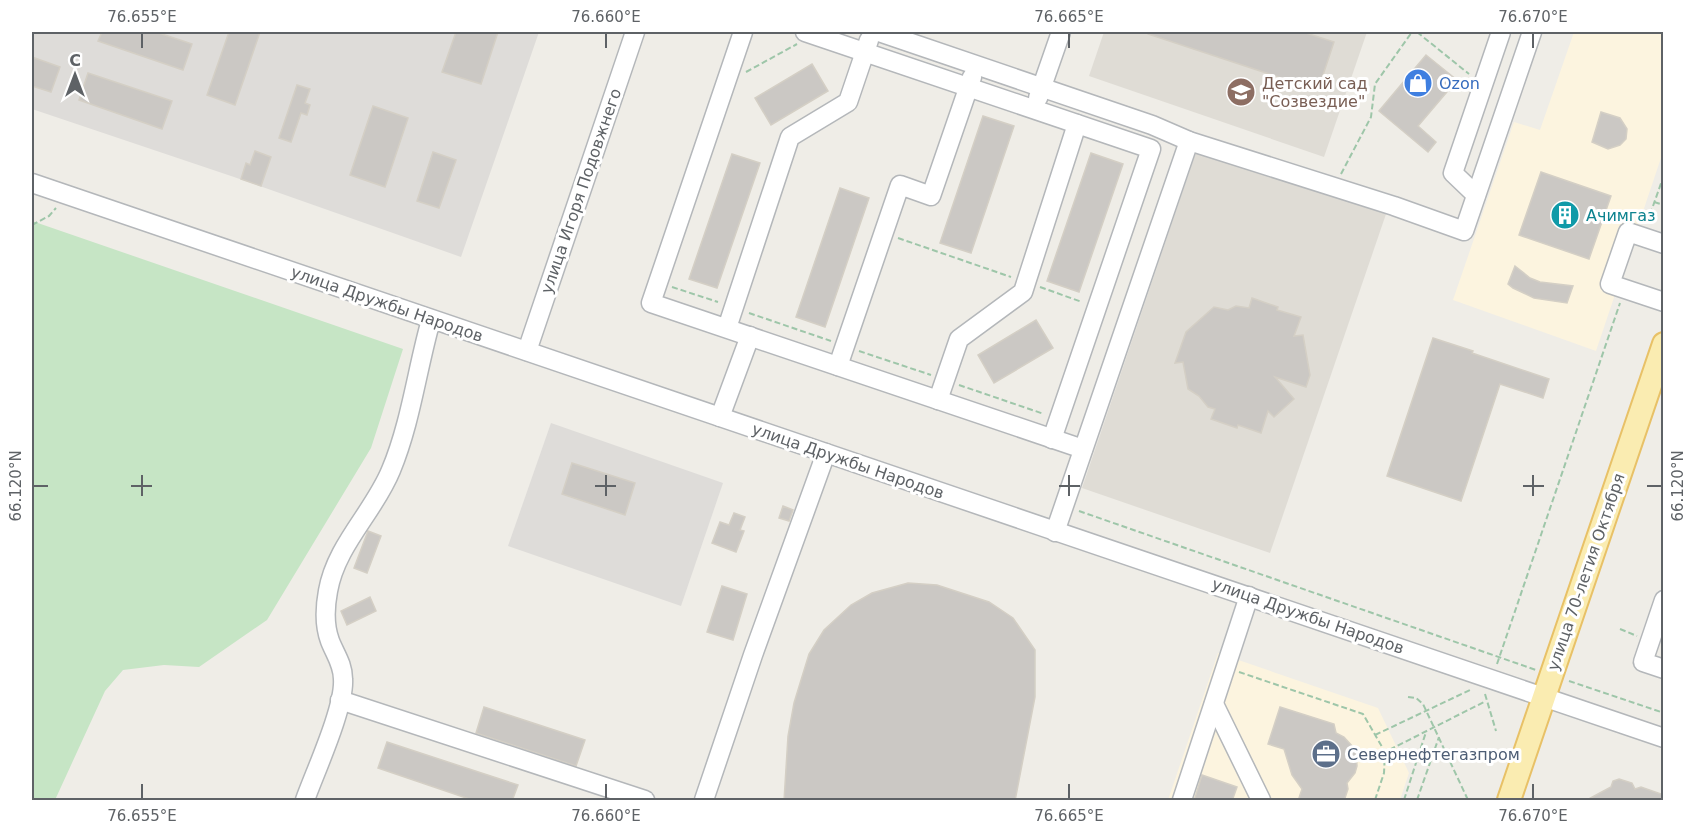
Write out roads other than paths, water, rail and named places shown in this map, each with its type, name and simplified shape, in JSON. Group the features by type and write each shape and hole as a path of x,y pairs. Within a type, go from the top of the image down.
{"main road":[{"name":"улица 70-летия Октября","path":"1509,801 1661,357"}],"street":[{"name":"улица Игоря Подовжнего","path":"526,351 635,32"},
{"path":"743,32 651,303 1083,449"},
{"path":"728,328 790,137 848,102 872,32"},
{"path":"879,32 1152,125 1189,141 1464,231 1532,32"},
{"path":"1034,110 1061,32"},
{"path":"1476,195 1453,173 1501,32"},
{"path":"810,33 1151,149 1052,439"},
{"path":"838,366 900,185 931,196 976,65"},
{"path":"938,400 959,339 1023,292 1077,124"},
{"path":"1054,532 1189,141"},
{"name":"улица Дружбы Народов","path":"32,183 1664,738"},
{"path":"1664,244 1628,232 1610,284 1664,302"},
{"path":"305,801 343,688 339,659 329,639 326,616 328,590 345,546 390,472 405,427 431,320"},
{"path":"720,417 750,336"},
{"path":"704,801 753,655 826,453"},
{"path":"1182,801 1250,596"},
{"path":"1664,600 1642,662 1664,669"},
{"path":"340,700 645,801"},
{"path":"1214,704 1261,801"}],"place":[{"name":"Ozon","path":"1418,83"},
{"name":"Детский сад \"Созвездие\"","path":"1241,92"},
{"name":"Ачимгаз","path":"1565,215"},
{"name":"Севернефтегазпром","path":"1326,754"}]}
